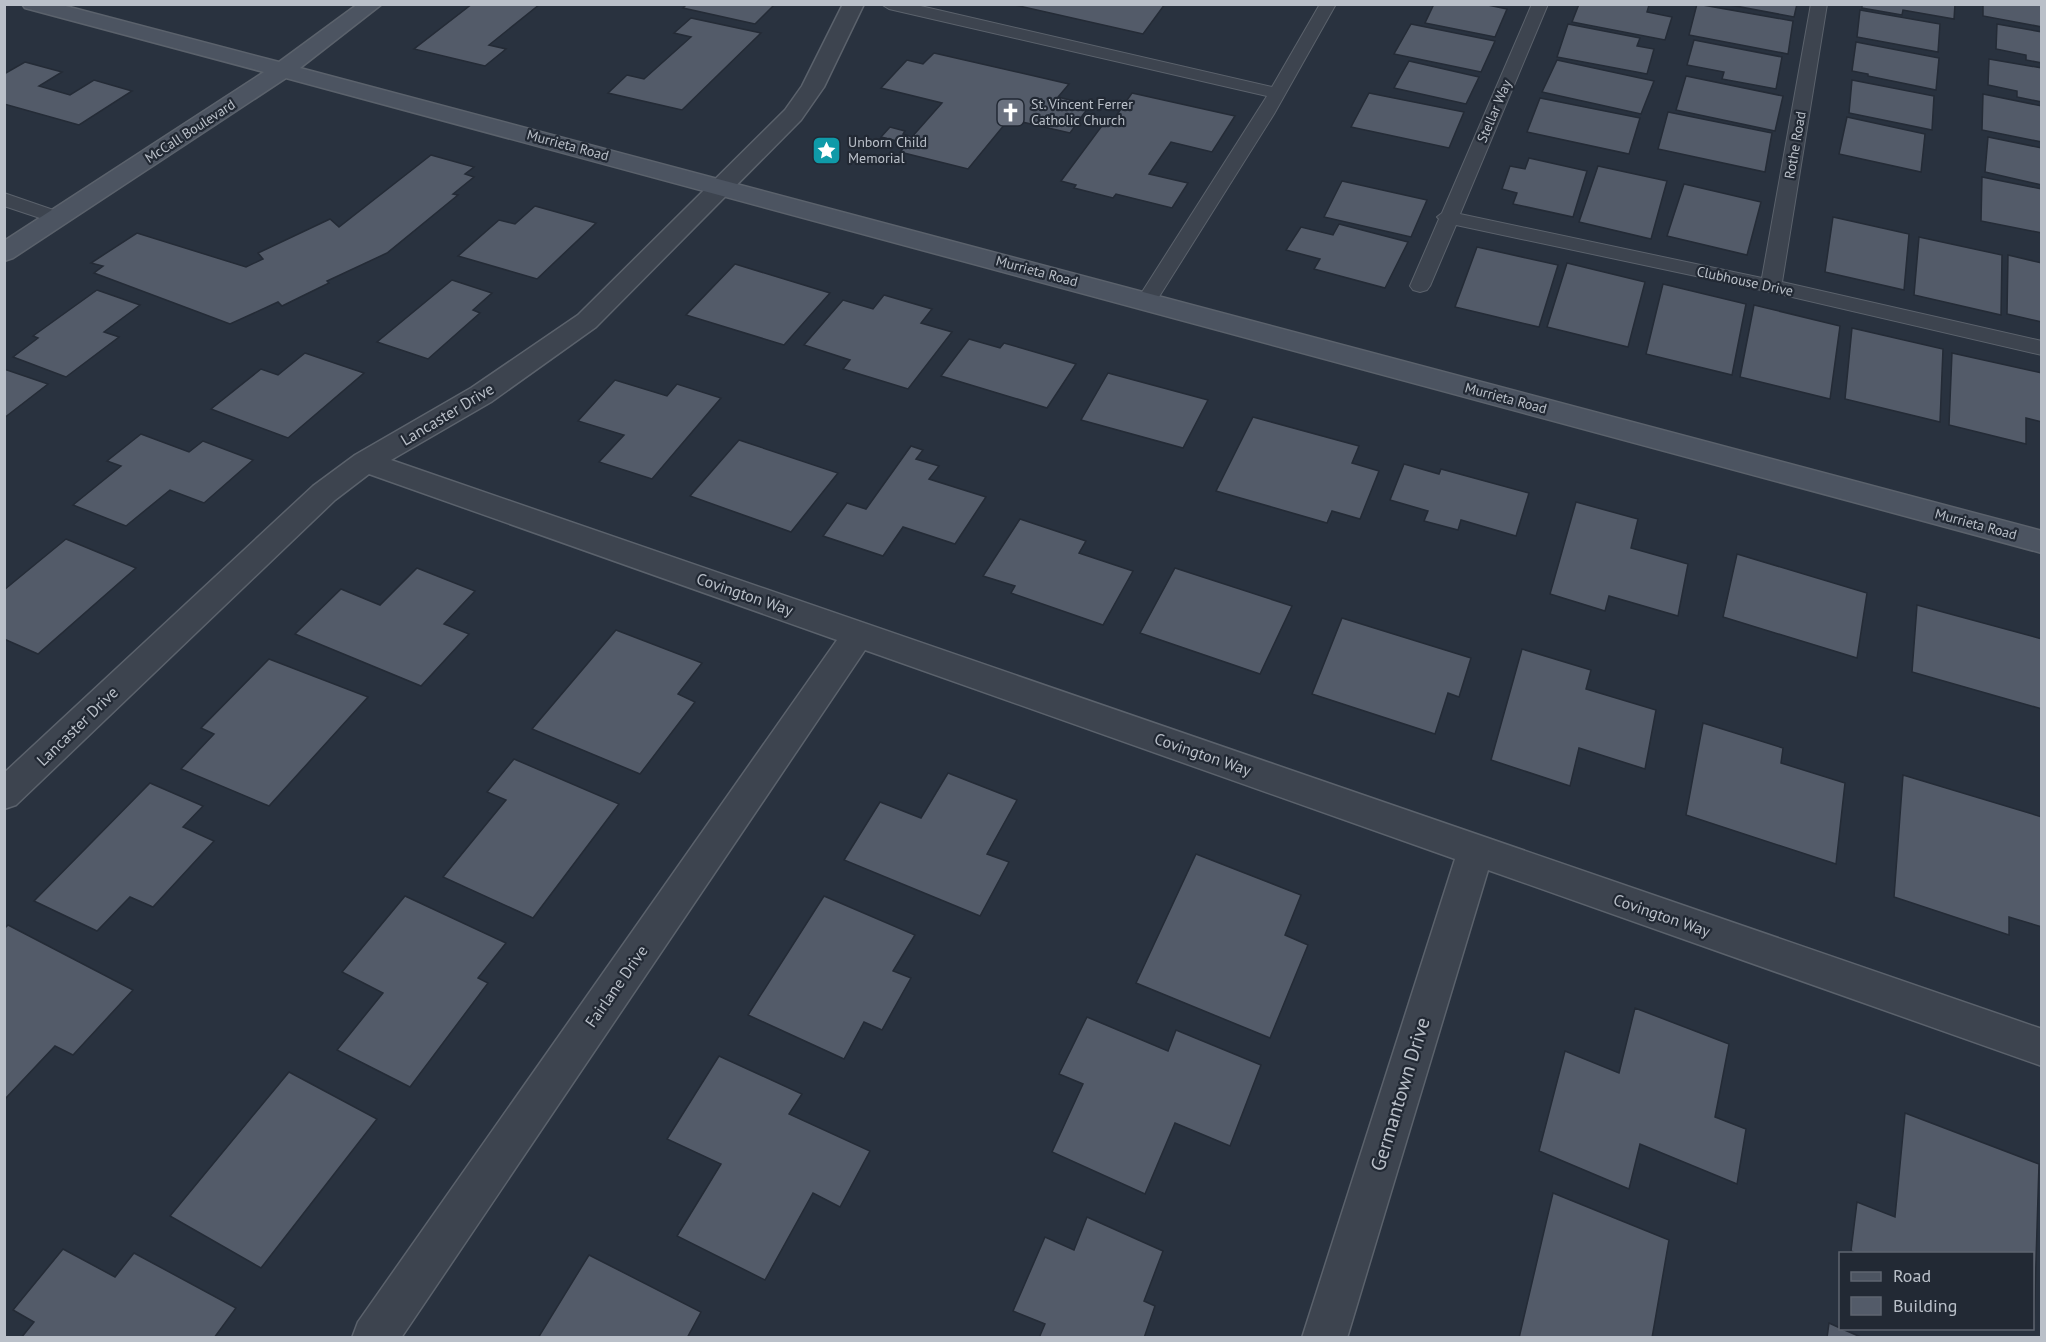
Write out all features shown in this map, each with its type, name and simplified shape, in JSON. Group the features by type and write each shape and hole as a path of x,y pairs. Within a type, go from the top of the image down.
{"main road":[{"name":"Murrieta Road","path":"32,4 723,186 2042,542"},
{"name":"McCall Boulevard","path":"4,254 284,69 372,4"}],"street":[{"name":"Lancaster Drive","path":"4,795 324,493 365,462 482,396 587,321 793,115 813,87 854,4"},
{"name":"Covington Way","path":"365,462 2042,1048"},
{"name":"Fairlane Drive","path":"374,1338 859,634"},
{"name":"Germantown Drive","path":"1324,1338 1476,850"}],"lane":[{"path":"889,4 941,10 1277,93"},
{"path":"1147,300 1277,93 1328,4"},
{"name":"Stellar Way","path":"1420,286 1540,4"},
{"name":"Rothe Road","path":"1772,286 1819,4"},
{"path":"4,199 58,218"},
{"name":"Clubhouse Drive","path":"1448,217 1772,286 2042,348"}],"building":[{"path":"472,4 540,4 489,45 506,49 485,66 414,49"},
{"path":"687,4 775,4 755,24 683,8"},
{"path":"1010,4 1165,4 1143,34"},
{"path":"1434,4 1483,4 1507,9 1495,37 1425,23"},
{"path":"1579,4 1647,4 1649,5 1647,12 1672,17 1665,40 1572,22"},
{"path":"1697,4 1793,21 1788,54 1689,35"},
{"path":"1725,4 1797,4 1794,17"},
{"path":"1862,4 1955,4 1954,19 1903,10 1902,15 1862,8"},
{"path":"1983,4 2042,4 2042,27 1983,16"},
{"path":"1860,10 1940,24 1938,52 1857,37"},
{"path":"691,18 761,33 682,110 608,93 627,75 644,79 691,37 674,33"},
{"path":"1411,24 1495,41 1481,72 1394,54"},
{"path":"1568,24 1640,38 1637,46 1654,49 1647,74 1557,57"},
{"path":"1997,24 2042,32 2042,63 2026,60 2026,55 1996,49"},
{"path":"1694,40 1782,57 1776,89 1722,79 1724,72 1687,65"},
{"path":"1856,42 1939,58 1936,90 1852,71"},
{"name":"St. Vincent Ferrer Catholic Church","path":"934,53 1069,84 1058,97 1090,105 1070,133 1009,119 968,169 900,152 910,141 881,137 890,127 905,131 903,134 912,137 942,103 881,88 907,60 923,64"},
{"path":"1989,59 2042,68 2042,102 2017,97 2017,91 1988,85"},
{"path":"1557,60 1654,81 1641,114 1542,92"},
{"path":"1409,61 1479,77 1466,104 1394,88"},
{"path":"25,62 62,72 39,86 70,95 94,80 132,91 79,125 4,104 4,74"},
{"path":"1686,76 1783,96 1775,131 1676,110"},
{"path":"1852,80 1934,96 1932,130 1849,113"},
{"path":"1132,93 1235,116 1212,152 1171,142 1149,174 1188,183 1172,208 1116,194 1113,198 1074,188 1076,185 1061,181 1104,123 1116,126 1121,120 1114,119"},
{"path":"1369,93 1464,112 1449,148 1351,127"},
{"path":"1983,94 2042,106 2042,142 1982,130"},
{"path":"1540,98 1640,118 1629,154 1527,132"},
{"path":"1668,112 1772,133 1765,172 1658,149"},
{"path":"1847,117 1925,134 1921,172 1839,154"},
{"path":"1988,137 2042,148 2042,185 1985,172"},
{"path":"431,155 474,167 465,174 474,177 453,194 458,195 387,253 327,281 329,283 282,306 278,302 230,324 94,273 103,266 91,263 137,233 246,267 263,259 258,253 330,219 339,227"},
{"path":"1529,158 1587,171 1573,217 1513,204 1517,193 1502,189 1510,166 1525,169"},
{"path":"1598,166 1667,181 1651,239 1579,222"},
{"path":"1982,177 2042,189 2042,233 1981,221"},
{"path":"1342,181 1427,200 1411,237 1324,217"},
{"path":"1684,184 1761,202 1747,255 1667,236"},
{"path":"535,206 596,223 537,279 458,256 499,220 515,224"},
{"path":"1833,217 1909,234 1904,290 1825,272"},
{"path":"1339,224 1408,242 1385,288 1314,269 1320,259 1286,250 1301,227 1333,235"},
{"path":"1919,237 2002,255 2001,315 1914,295"},
{"path":"1477,247 1558,265 1539,327 1455,307"},
{"path":"2008,255 2042,263 2042,322 2007,314"},
{"path":"1567,263 1645,282 1628,347 1547,327"},
{"path":"735,264 830,293 784,345 686,315"},
{"path":"452,280 492,293 473,310 480,313 428,359 377,342"},
{"path":"1663,284 1746,304 1732,375 1646,354"},
{"path":"97,290 140,305 104,332 119,337 66,377 13,357 38,338 33,336"},
{"path":"884,295 932,309 921,323 952,332 908,389 843,369 850,360 804,345 843,300 873,309"},
{"path":"1754,305 1840,326 1830,399 1740,377"},
{"path":"1852,328 1943,349 1940,422 1845,399"},
{"path":"969,339 1000,348 1004,343 1076,364 1047,408 941,376"},
{"path":"305,353 364,373 288,438 211,409 261,369 278,375"},
{"path":"1952,353 2042,373 2042,422 2026,418 2026,444 1949,425"},
{"path":"4,369 48,384 4,418"},
{"path":"1108,373 1208,400 1183,448 1081,420"},
{"path":"615,380 667,396 677,384 721,398 652,479 599,462 624,435 578,421"},
{"path":"1253,417 1359,446 1352,463 1379,471 1360,519 1332,511 1327,523 1216,491"},
{"path":"141,434 189,452 203,441 253,460 204,503 170,490 126,526 73,505 121,466 107,461"},
{"path":"739,440 838,473 791,532 690,496"},
{"path":"911,446 923,450 916,459 939,466 929,479 986,497 955,544 903,527 883,556 823,536 847,503 866,509"},
{"path":"1404,464 1439,474 1441,469 1529,493 1516,536 1461,520 1458,530 1424,521 1428,511 1390,500"},
{"path":"1576,502 1638,519 1631,548 1688,564 1678,616 1609,596 1605,611 1550,594"},
{"path":"1020,519 1086,541 1079,553 1133,571 1103,625 1011,593 1015,586 983,576"},
{"path":"66,539 136,568 38,654 4,639 4,590"},
{"path":"1737,554 1867,593 1857,658 1723,617"},
{"path":"417,568 475,591 444,624 469,634 421,686 295,634 341,589 380,605"},
{"path":"1175,568 1292,606 1260,674 1140,633"},
{"path":"1917,605 2042,639 2042,709 1912,672"},
{"path":"1342,618 1471,658 1459,697 1448,693 1435,734 1312,694"},
{"path":"616,630 702,663 678,694 695,702 640,774 532,729"},
{"path":"1522,649 1591,670 1586,689 1656,710 1645,769 1579,748 1570,786 1491,760"},
{"path":"269,659 368,697 269,806 181,769 214,734 201,728"},
{"path":"1703,723 1783,748 1781,763 1845,783 1836,864 1686,815"},
{"path":"514,759 619,804 533,918 443,877 506,800 487,792"},
{"path":"948,773 1017,800 987,854 1009,862 980,916 844,860 880,802 921,818"},
{"path":"1903,775 2042,817 2042,927 2009,917 2009,935 1894,897"},
{"path":"150,783 203,806 183,827 214,841 153,907 130,897 97,931 34,901"},
{"path":"1196,854 1301,895 1285,935 1308,945 1270,1038 1136,983"},
{"path":"405,896 506,943 478,978 488,983 410,1087 337,1050 383,993 342,972"},
{"path":"824,896 915,935 893,971 911,978 882,1030 864,1022 844,1059 748,1015"},
{"path":"8,925 133,990 73,1055 55,1046 4,1100 4,929"},
{"path":"1635,1008 1729,1044 1715,1117 1746,1129 1737,1184 1640,1144 1629,1189 1539,1151 1565,1051 1619,1073"},
{"path":"1087,1017 1168,1051 1176,1030 1261,1065 1230,1146 1175,1123 1145,1194 1052,1152 1083,1084 1059,1074"},
{"path":"719,1056 802,1094 789,1114 870,1151 840,1207 813,1193 765,1280 677,1236 721,1164 667,1139"},
{"path":"289,1072 377,1119 261,1268 170,1216"},
{"path":"1905,1113 2039,1164 2034,1325 2034,1252 1851,1251 1857,1202 1895,1217"},
{"path":"1553,1193 1669,1240 1652,1338 1519,1338"},
{"path":"1087,1217 1163,1251 1144,1301 1155,1306 1144,1338 1039,1338 1045,1324 1013,1311 1045,1237 1074,1250"},
{"path":"63,1249 115,1277 134,1253 236,1308 214,1338 21,1338 34,1322 13,1310"},
{"path":"589,1255 701,1312 687,1338 538,1338"},
{"path":"1829,1323 1839,1328 1839,1330 1863,1338 1827,1338"}],"place":[{"name":"St. Vincent Ferrer Catholic Church","path":"1010,112"},
{"name":"Unborn Child Memorial","path":"827,150"}]}
